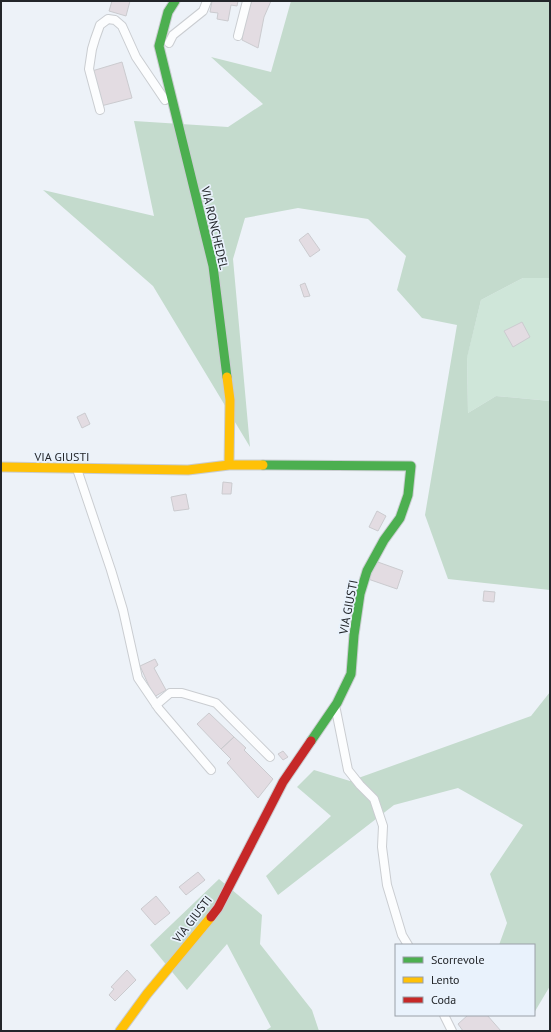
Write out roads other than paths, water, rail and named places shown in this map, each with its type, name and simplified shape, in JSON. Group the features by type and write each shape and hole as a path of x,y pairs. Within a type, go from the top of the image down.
{"street":[{"name":"VIA RONCHEDEL","path":"175,1 168,12 159,46 213,266 230,400 229,466"},
{"name":"VIA GIUSTI","path":"1,467 188,470 229,466 411,466 408,495 400,518 384,540 367,571 360,594 354,635 352,674 336,706 283,782 218,908 147,994 120,1031"}],"lane":[{"path":"162,58 173,35 204,11 207,1"},
{"path":"238,36 247,1"},
{"path":"100,110 89,69 92,49 100,25 108,19 115,20 122,26 136,57 177,117"},
{"path":"77,468 123,610 138,678 156,705 211,770"},
{"path":"156,705 170,693 182,693 216,703 270,757"},
{"path":"336,706 348,770 374,799 383,826 382,847 387,885 402,935 407,944"},
{"path":"444,1016 452,1031"}]}
